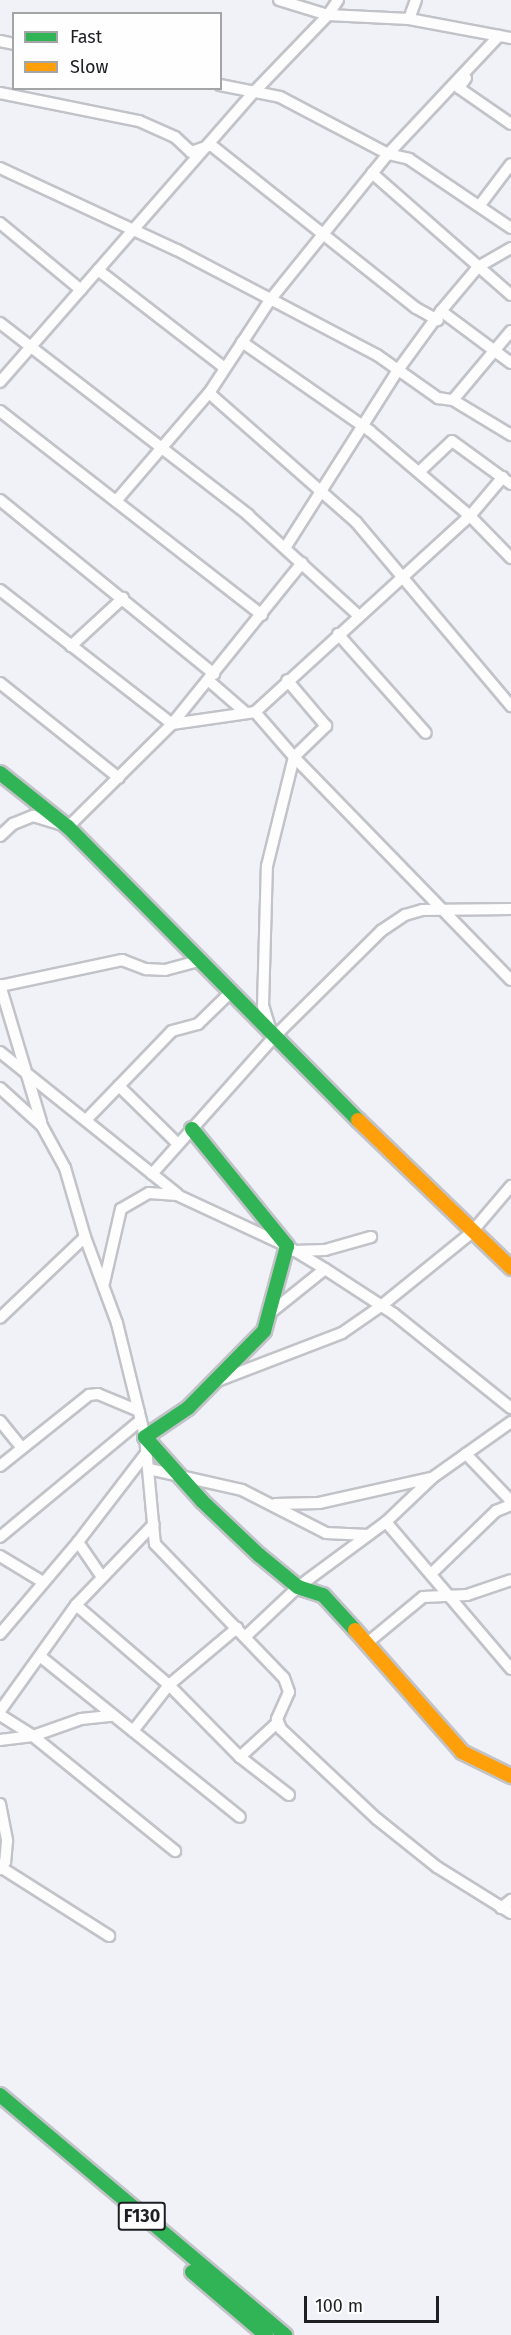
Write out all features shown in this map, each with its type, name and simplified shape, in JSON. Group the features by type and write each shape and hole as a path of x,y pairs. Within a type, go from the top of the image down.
{"street":[{"path":"279,0 328,15 409,19 511,38"},
{"path":"0,382 211,145 254,92 328,15 338,0"},
{"path":"409,19 416,0"},
{"path":"116,501 209,393 270,300 372,173 499,36"},
{"path":"476,61 459,88 511,124"},
{"path":"222,85 280,97 388,154 426,168 511,228"},
{"path":"0,93 139,121 175,137 191,152 211,145"},
{"path":"211,145 416,308 439,316 494,349 511,363"},
{"path":"480,205 511,164"},
{"path":"0,168 134,230 377,355 438,398 453,400 511,435"},
{"path":"372,173 511,295"},
{"path":"0,223 81,290"},
{"path":"285,548 398,370 478,267 511,248"},
{"path":"98,270 225,368"},
{"path":"0,323 285,548 358,615"},
{"path":"453,400 511,331"},
{"path":"242,342 363,426 470,516 511,558"},
{"path":"209,393 356,522 511,706"},
{"path":"0,411 261,615"},
{"path":"0,590 172,724 251,712 358,615 404,578 507,480 452,441 418,472"},
{"path":"0,500 123,598 251,712 511,980"},
{"path":"68,827 172,724 302,563"},
{"path":"71,646 123,598"},
{"path":"338,634 426,733"},
{"path":"273,1038 263,1006 267,866 294,757 326,726 287,680"},
{"path":"0,683 119,778"},
{"path":"0,773 68,827 273,1038 437,1192 471,1233 511,1268"},
{"path":"0,836 13,824 33,816 68,827"},
{"path":"152,1174 273,1038 381,931 405,915 511,909"},
{"path":"198,961 165,970 146,969 122,960 0,985 42,1126 65,1168 85,1237 104,1283 145,1437 155,1544 162,1554 237,1628 287,1684 289,1692 277,1723 240,1757"},
{"path":"86,1120 172,1031 198,1024 230,993"},
{"path":"0,1052 23,1068 177,1195 290,1248 325,1269 381,1306 511,1408"},
{"path":"119,1086 178,1144"},
{"path":"0,1088 42,1126"},
{"path":"192,1129 290,1248 325,1250 371,1237"},
{"path":"217,1382 325,1342 381,1306 471,1233 511,1186"},
{"path":"104,1283 122,1209 137,1196 149,1193 177,1195"},
{"path":"0,1318 85,1237"},
{"path":"145,1437 188,1408 252,1348 264,1331 290,1248"},
{"path":"270,1313 325,1269"},
{"path":"0,1466 89,1395 98,1394 140,1415"},
{"path":"0,1537 140,1415"},
{"path":"0,1421 22,1448"},
{"path":"245,1637 298,1587 386,1522 432,1478 511,1422"},
{"path":"145,1437 185,1478 202,1501 259,1555 298,1587 323,1595 462,1752 511,1776"},
{"path":"0,1634 78,1542 147,1452"},
{"path":"466,1454 511,1501"},
{"path":"149,1469 242,1490 275,1504 326,1533 368,1535"},
{"path":"275,1504 319,1503 432,1478"},
{"path":"431,1574 496,1511 511,1505"},
{"path":"386,1522 511,1669"},
{"path":"153,1524 75,1605 0,1713 33,1736 175,1851"},
{"path":"78,1542 102,1577"},
{"path":"0,1556 43,1581"},
{"path":"366,1644 423,1597 466,1595 511,1580"},
{"path":"75,1605 169,1685 240,1757 289,1795"},
{"path":"133,1731 169,1685 237,1628"},
{"path":"41,1657 240,1817"},
{"path":"0,1740 33,1736 81,1719 112,1716"},
{"path":"277,1723 376,1819 436,1867 508,1910 511,1900"},
{"path":"0,1804 7,1842 1,1868 109,1936"},
{"name":"F130","path":"0,2095 285,2335"},
{"name":"F130","path":"0,2108 266,2335"}],"traffic: fast":[{"path":"0,773 68,827 358,1120"},
{"path":"192,1129 287,1246 264,1331 188,1408 145,1437 202,1501 259,1555 298,1587 323,1595 355,1630"},
{"path":"0,2095 285,2335"},
{"path":"192,2272 266,2335"}],"traffic: slow":[{"path":"358,1120 511,1268"},
{"path":"355,1630 462,1752 511,1776"}]}
